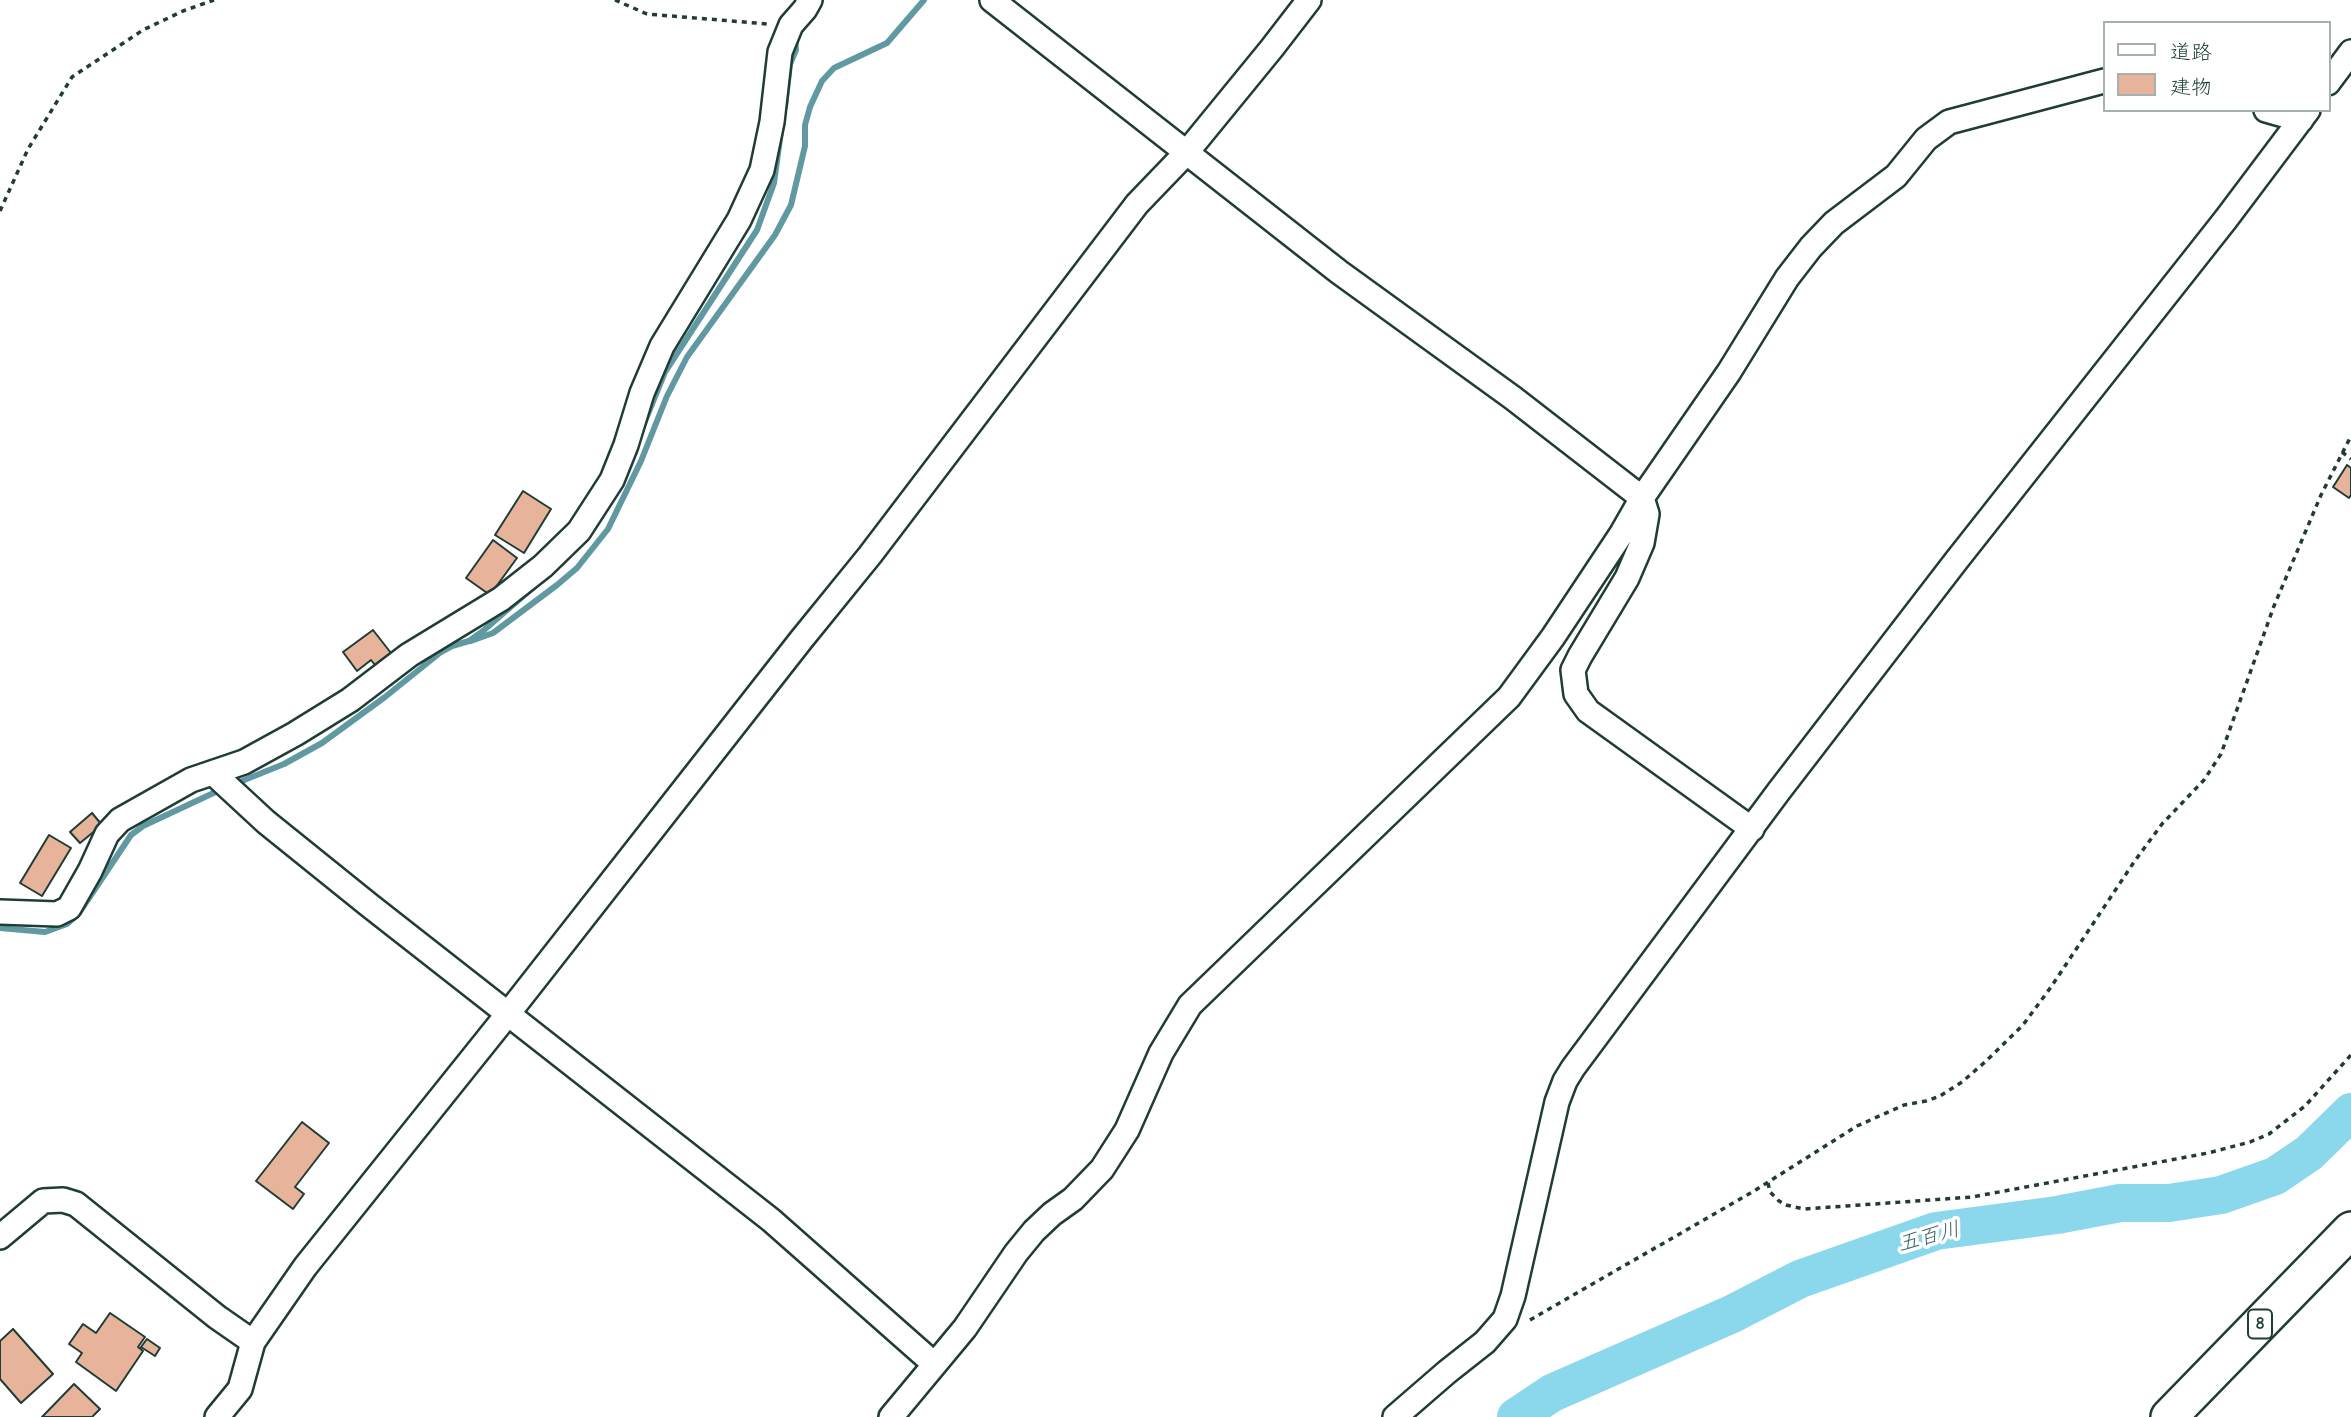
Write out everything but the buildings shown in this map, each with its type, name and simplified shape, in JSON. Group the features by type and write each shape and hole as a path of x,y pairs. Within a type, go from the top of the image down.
{"main road":[{"name":"8","path":"2169,1417 2351,1230"}],"street":[{"path":"0,912 57,914 69,908 107,834 120,820 191,780 244,762 351,700 409,655 501,599 543,566 579,531 612,480 626,446 642,393 662,346 729,238 762,170 772,122 780,52 791,26 810,0"},
{"path":"992,0 1339,272 1513,398 1642,498 1647,514 1642,543 1627,578 1573,670 1576,694 1588,711 1752,829"},
{"path":"217,1417 240,1389 253,1342 305,1267 870,555 1137,204 1187,152 1309,0"},
{"path":"2330,80 2351,52"},
{"path":"891,1417 933,1363 965,1328 1034,1231 1073,1199 1102,1169 1127,1130 1161,1053 1190,1005 1508,697 1553,637 1642,498 1729,372 1787,278 1811,247 1834,223 1896,176 1926,139 1949,122 2102,82"},
{"path":"1395,1417 1485,1342 1505,1319 1513,1296 1557,1102 1565,1081 1633,985 1779,791 2226,219 2304,115 2281,112"},
{"path":"213,773 266,822 507,1015 771,1220 933,1363"},
{"path":"0,1237 43,1201 63,1200 76,1204 217,1317 253,1342"}],"path":[{"path":"0,211 28,149 72,77 143,30 214,0"},
{"path":"615,0 647,14 791,26"},
{"path":"1500,1325 1529,1321 1768,1182 1857,1126 1904,1105 1940,1096 1977,1069 2023,1025 2051,988 2134,862 2162,824 2204,780 2221,754 2274,606 2321,495 2351,436"},
{"path":"2342,452 2351,459"},
{"path":"1768,1182 1770,1192 1779,1201 1804,1209 1972,1196 2208,1153 2249,1142 2278,1128 2305,1106 2351,1055"}],"waterway":[{"path":"471,641 493,633 557,585 577,568 608,529 687,357 775,235 791,205 805,146 805,125 822,81 834,68 887,43 924,0"},
{"path":"785,107 790,64 796,50 795,35"},
{"path":"641,431 665,372 757,230 774,183 781,131"},
{"path":"232,785 284,764 322,743 441,652 469,641 483,631 536,585"},
{"path":"0,928 45,932 67,924 79,913 131,835 143,826 222,789"},
{"name":"五百川","path":"1516,1417 1552,1393 1732,1314 1800,1279 1936,1231 2057,1215 2120,1203 2169,1203 2221,1195 2275,1176 2309,1153 2351,1112"}]}
